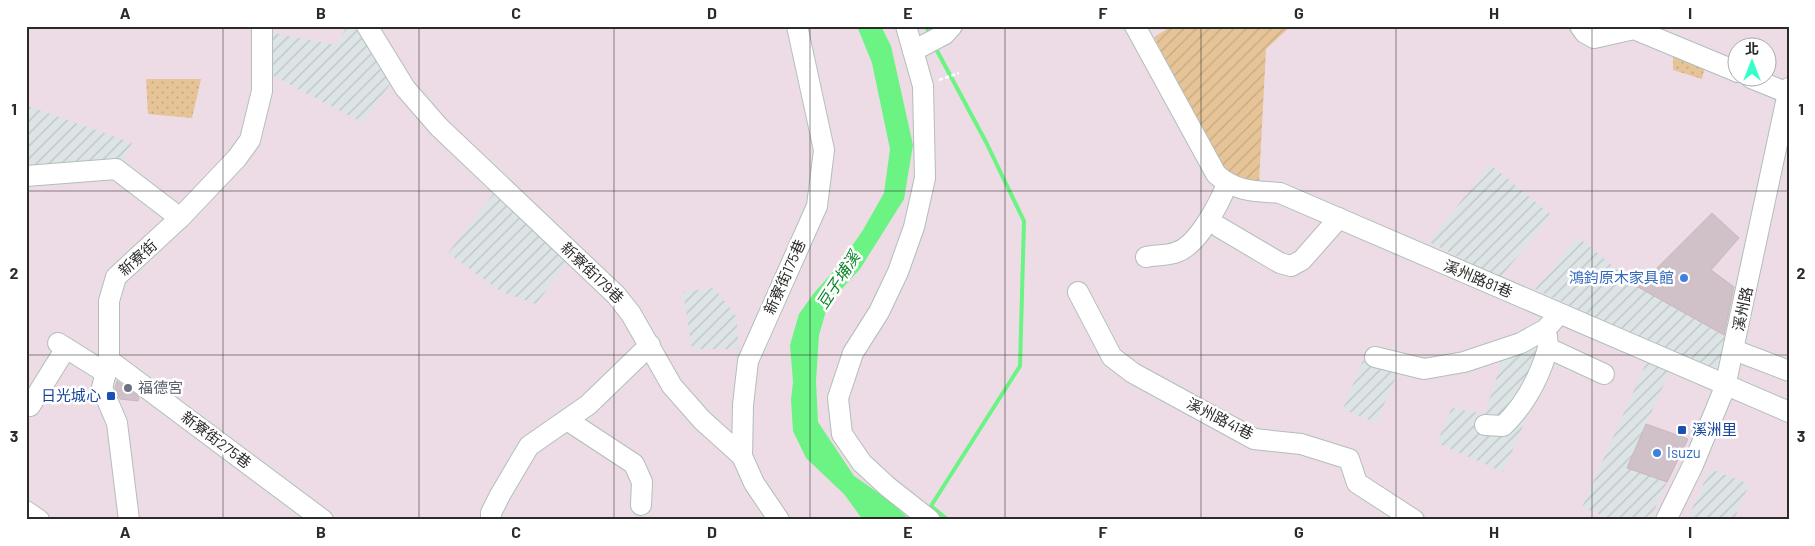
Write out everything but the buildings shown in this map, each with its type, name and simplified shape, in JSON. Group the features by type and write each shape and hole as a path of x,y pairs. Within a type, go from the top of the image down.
{"street":[{"name":"新寮街","path":"130,520 117,423 102,388 107,366 109,301 116,277 180,218 237,158 250,140 262,91 262,26"},
{"name":"新寮街179巷","path":"367,26 405,88 439,127 616,294 650,345 672,386 702,420 742,456"},
{"name":"新寮街175巷","path":"779,520 754,483 742,456 743,406 748,361 817,206 824,150 797,26"},
{"path":"906,26 933,40 923,86 925,178 914,228 879,312 853,353 838,398 842,434 862,463 888,487 930,520"},
{"path":"1135,26 1216,174 1227,184 1218,206 1186,246 1177,252 1146,257"},
{"path":"1580,26 1594,38 1634,29 1728,68"},
{"name":"溪州路","path":"1666,520 1693,465 1725,387 1788,91"},
{"path":"26,176 116,169 180,218"},
{"name":"溪州路81巷","path":"1227,184 1240,190 1280,193 1725,387 1789,412"},
{"path":"1219,227 1280,263 1291,266 1302,260 1339,218"},
{"name":"溪州路41巷","path":"1078,292 1112,357 1134,373 1254,439 1301,444 1349,460 1357,483 1414,520"},
{"path":"1485,425 1503,426 1516,414 1541,373 1547,339 1559,314"},
{"path":"1374,357 1424,369 1464,362 1521,343 1547,339 1604,374"},
{"path":"491,520 491,513 529,446 546,432 568,420 588,405 650,345"},
{"name":"新寮街275巷","path":"30,406 62,346 107,366 323,520"},
{"path":"1734,350 1789,371"},
{"path":"568,420 634,464 642,482 641,505"},
{"path":"26,511 39,520"}],"path":[{"path":"945,78 960,73"}],"shaded area":[{"path":"347,26 356,26 393,80 363,123 268,73 273,33 336,45"},
{"path":"1172,26 1291,26 1266,49 1259,183 1219,169 1154,37"},
{"path":"1673,47 1706,62 1702,79 1673,70"},
{"path":"146,79 201,79 192,118 148,114"},
{"path":"26,105 132,143 122,163 26,165"},
{"path":"1490,164 1551,215 1500,278 1429,242"},
{"path":"494,193 569,260 536,304 500,291 448,253"},
{"path":"1578,237 1638,287 1728,338 1716,375 1535,289"},
{"path":"714,288 736,316 739,349 692,349 683,292"},
{"path":"1526,344 1553,356 1503,472 1437,443 1452,408 1485,414 1504,354"},
{"path":"1363,360 1397,374 1376,423 1343,409"},
{"path":"1647,361 1670,371 1627,467 1667,482 1650,520 1614,520 1582,507"},
{"path":"1710,469 1749,484 1734,520 1687,520"}],"water":[{"name":"豆子埔溪","path":"857,26 881,26 891,46 913,145 904,199 860,269 828,304 819,335 816,381 818,422 854,476 890,501 910,520 863,520 844,494 806,458 793,431 791,400 793,382 790,345 799,314 814,293 839,265 863,230 884,193 890,149 872,63"}],"waterway":[{"path":"926,26 930,36"},
{"path":"935,47 986,142 1024,221 1020,366 931,506 948,520"}],"place":[{"name":"鴻鈞原木家具館","path":"1684,278"},
{"name":"福德宮","path":"128,388"},
{"name":"日光城心","path":"111,396"},
{"name":"溪洲里","path":"1682,430"},
{"name":"Isuzu","path":"1657,453"}]}
